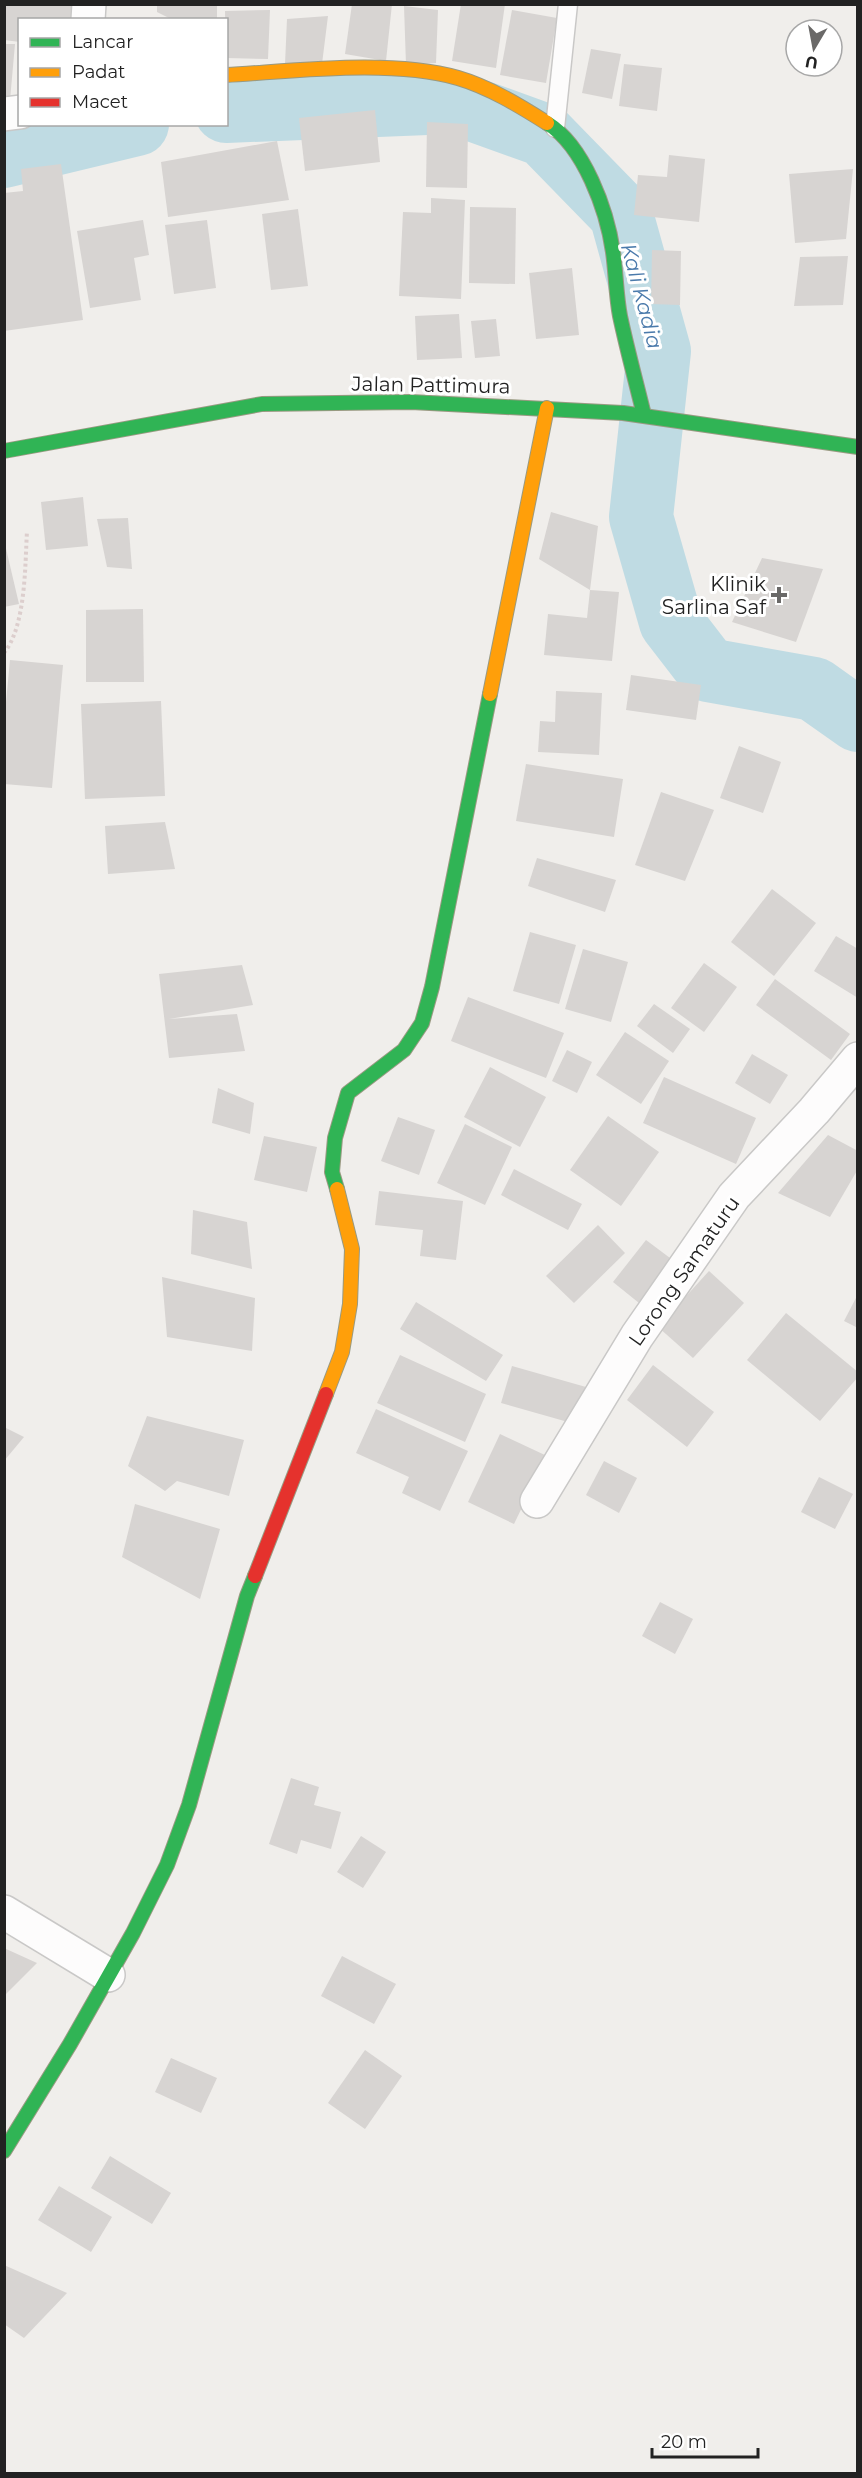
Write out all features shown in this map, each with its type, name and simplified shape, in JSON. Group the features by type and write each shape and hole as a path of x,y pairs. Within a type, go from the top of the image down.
{"main road":[{"path":"228,75 323,69 412,69 459,78 518,104 555,128 584,164 606,220 613,251 620,316 646,415"},
{"name":"Jalan Pattimura","path":"4,452 262,404 411,402 623,412 857,442"},
{"path":"4,2151 133,1933 166,1865 185,1815 247,1596 342,1352 350,1304 352,1249 332,1172 334,1138 348,1093 404,1050 422,1023 430,996 547,408"}],"street":[{"name":"Lorong Samaturu","path":"537,1501 637,1336 734,1196 814,1111 858,1059"},
{"path":"4,1912 108,1975"}],"lane":[{"path":"555,128 568,4"}],"path":[{"path":"4,653 10,645 22,602 27,531"}],"building":[{"path":"4,4 77,4 75,18 18,18 18,42 4,40"},
{"path":"157,4 217,4 217,18 169,18 157,12"},
{"path":"352,4 392,4 386,61 345,54"},
{"path":"461,4 505,4 496,68 452,61"},
{"path":"404,6 438,10 436,63 406,65"},
{"path":"270,10 268,59 228,58 228,18 225,18 225,11"},
{"path":"512,10 557,18 546,83 500,75"},
{"path":"328,16 322,64 285,64 287,19"},
{"path":"4,44 15,44 10,100 4,99"},
{"path":"591,49 621,54 612,99 582,93"},
{"path":"624,64 662,68 657,111 619,106"},
{"path":"375,110 380,162 305,171 299,118"},
{"path":"427,122 468,124 467,188 426,187"},
{"path":"277,141 289,200 168,217 161,162"},
{"path":"669,155 705,159 699,222 634,215 638,175 667,177"},
{"path":"61,164 83,320 4,331 4,193 23,191 21,169"},
{"path":"853,169 846,239 795,243 789,174"},
{"path":"431,198 465,200 461,299 399,296 403,212 431,213"},
{"path":"470,207 516,208 515,284 469,283"},
{"path":"298,209 308,286 271,290 262,214"},
{"path":"143,220 149,255 134,258 141,300 90,308 77,231"},
{"path":"207,220 216,288 174,294 165,225"},
{"path":"652,250 681,251 680,305 651,304"},
{"path":"848,256 843,305 794,306 800,257"},
{"path":"572,268 579,335 536,339 529,273"},
{"path":"459,314 462,358 417,360 415,316"},
{"path":"496,319 500,356 475,358 471,321"},
{"path":"83,497 88,546 46,550 41,502"},
{"path":"551,512 598,526 590,590 539,559"},
{"path":"128,518 132,569 107,567 97,519"},
{"path":"4,540 19,604 4,607"},
{"name":"Klinik Sarlina Saf","path":"762,558 823,569 796,642 732,622"},
{"path":"590,590 619,592 612,661 544,655 548,614 587,618"},
{"path":"143,609 144,682 86,682 86,610"},
{"path":"10,660 63,665 52,788 4,784 4,723"},
{"path":"631,675 701,685 696,720 626,710"},
{"path":"556,691 602,693 599,755 538,752 540,721 555,722"},
{"path":"161,701 165,796 85,799 81,704"},
{"path":"739,746 781,762 763,813 720,798"},
{"path":"526,764 623,779 614,837 516,821"},
{"path":"661,792 714,810 685,881 635,865"},
{"path":"165,822 175,869 108,874 105,826"},
{"path":"537,858 616,880 605,912 528,886"},
{"path":"772,889 816,923 774,976 731,942"},
{"path":"530,932 576,945 559,1004 513,991"},
{"path":"836,936 858,949 858,998 814,971"},
{"path":"583,949 628,962 611,1022 565,1009"},
{"path":"704,963 737,987 704,1032 671,1008"},
{"path":"242,965 253,1005 169,1019 237,1014 245,1051 169,1058 159,974"},
{"path":"775,979 850,1034 831,1060 756,1005"},
{"path":"468,997 564,1033 546,1078 451,1041"},
{"path":"654,1004 690,1029 673,1053 637,1026"},
{"path":"625,1032 669,1061 641,1104 596,1075"},
{"path":"567,1050 592,1062 577,1093 552,1081"},
{"path":"752,1054 788,1075 770,1104 735,1083"},
{"path":"490,1067 546,1097 520,1147 464,1117"},
{"path":"664,1077 756,1118 736,1164 643,1123"},
{"path":"218,1088 254,1103 250,1134 212,1123"},
{"path":"608,1116 659,1152 621,1206 570,1170"},
{"path":"398,1117 435,1130 419,1175 381,1161"},
{"path":"465,1124 512,1147 485,1205 437,1183"},
{"path":"828,1135 858,1151 858,1169 830,1217 778,1193"},
{"path":"264,1136 317,1147 307,1192 254,1180"},
{"path":"514,1169 582,1204 568,1230 501,1195"},
{"path":"379,1191 463,1201 456,1260 420,1256 423,1230 375,1225"},
{"path":"193,1210 247,1222 252,1269 191,1254"},
{"path":"598,1225 625,1253 574,1303 546,1276"},
{"path":"646,1240 678,1264 644,1307 613,1282"},
{"path":"709,1271 744,1303 693,1358 658,1327"},
{"path":"162,1277 255,1298 252,1351 167,1337"},
{"path":"858,1294 858,1328 844,1321"},
{"path":"416,1302 503,1355 486,1381 400,1329"},
{"path":"786,1313 858,1372 858,1377 820,1421 747,1360"},
{"path":"400,1355 486,1394 465,1442 377,1403"},
{"path":"653,1365 714,1412 687,1447 627,1400"},
{"path":"512,1366 593,1389 582,1426 501,1403"},
{"path":"376,1409 468,1451 440,1511 402,1493 409,1477 356,1453"},
{"path":"147,1416 244,1440 229,1496 177,1481 165,1491 128,1466"},
{"path":"4,1427 24,1437 4,1461"},
{"path":"500,1434 547,1456 514,1524 468,1502"},
{"path":"604,1461 637,1478 619,1513 586,1495"},
{"path":"819,1477 853,1494 835,1529 801,1512"},
{"path":"135,1504 220,1529 200,1599 122,1557"},
{"path":"660,1602 693,1619 675,1654 642,1636"},
{"path":"291,1778 319,1787 314,1805 341,1812 331,1849 301,1840 297,1854 269,1844"},
{"path":"361,1836 386,1852 363,1888 337,1872"},
{"path":"4,1948 37,1963 4,1996"},
{"path":"342,1956 396,1984 374,2024 321,1996"},
{"path":"365,2050 402,2076 365,2129 328,2103"},
{"path":"171,2058 217,2078 201,2113 155,2092"},
{"path":"110,2156 171,2193 152,2224 91,2188"},
{"path":"59,2186 112,2217 91,2252 38,2220"},
{"path":"4,2265 67,2293 24,2338 4,2324"}],"waterway":[{"name":"Kali Kadia","path":"228,111 452,102 544,135 621,214 659,351 641,517 671,622 708,670 814,689 858,720"},
{"name":"Kali Kadia","path":"4,156 129,126"}],"traffic: fast":[{"path":"547,123 560,133 583,163 592,180 605,217 613,252 620,316 644,415"},
{"path":"4,451 262,404 411,402 623,413 858,447"},
{"path":"337,1189 332,1172 335,1138 348,1093 404,1050 422,1023 432,987 490,694"},
{"path":"4,2151 70,2044 133,1933 167,1865 189,1805 247,1596 255,1576"}],"traffic: slow":[{"path":"228,75 343,68 432,72 481,86 547,123"},
{"path":"490,694 547,408"},
{"path":"326,1394 342,1352 350,1304 352,1249 337,1189"}],"traffic: jam":[{"path":"255,1576 326,1394"}],"place":[{"name":"Klinik Sarlina Saf","path":"779,595"}]}
